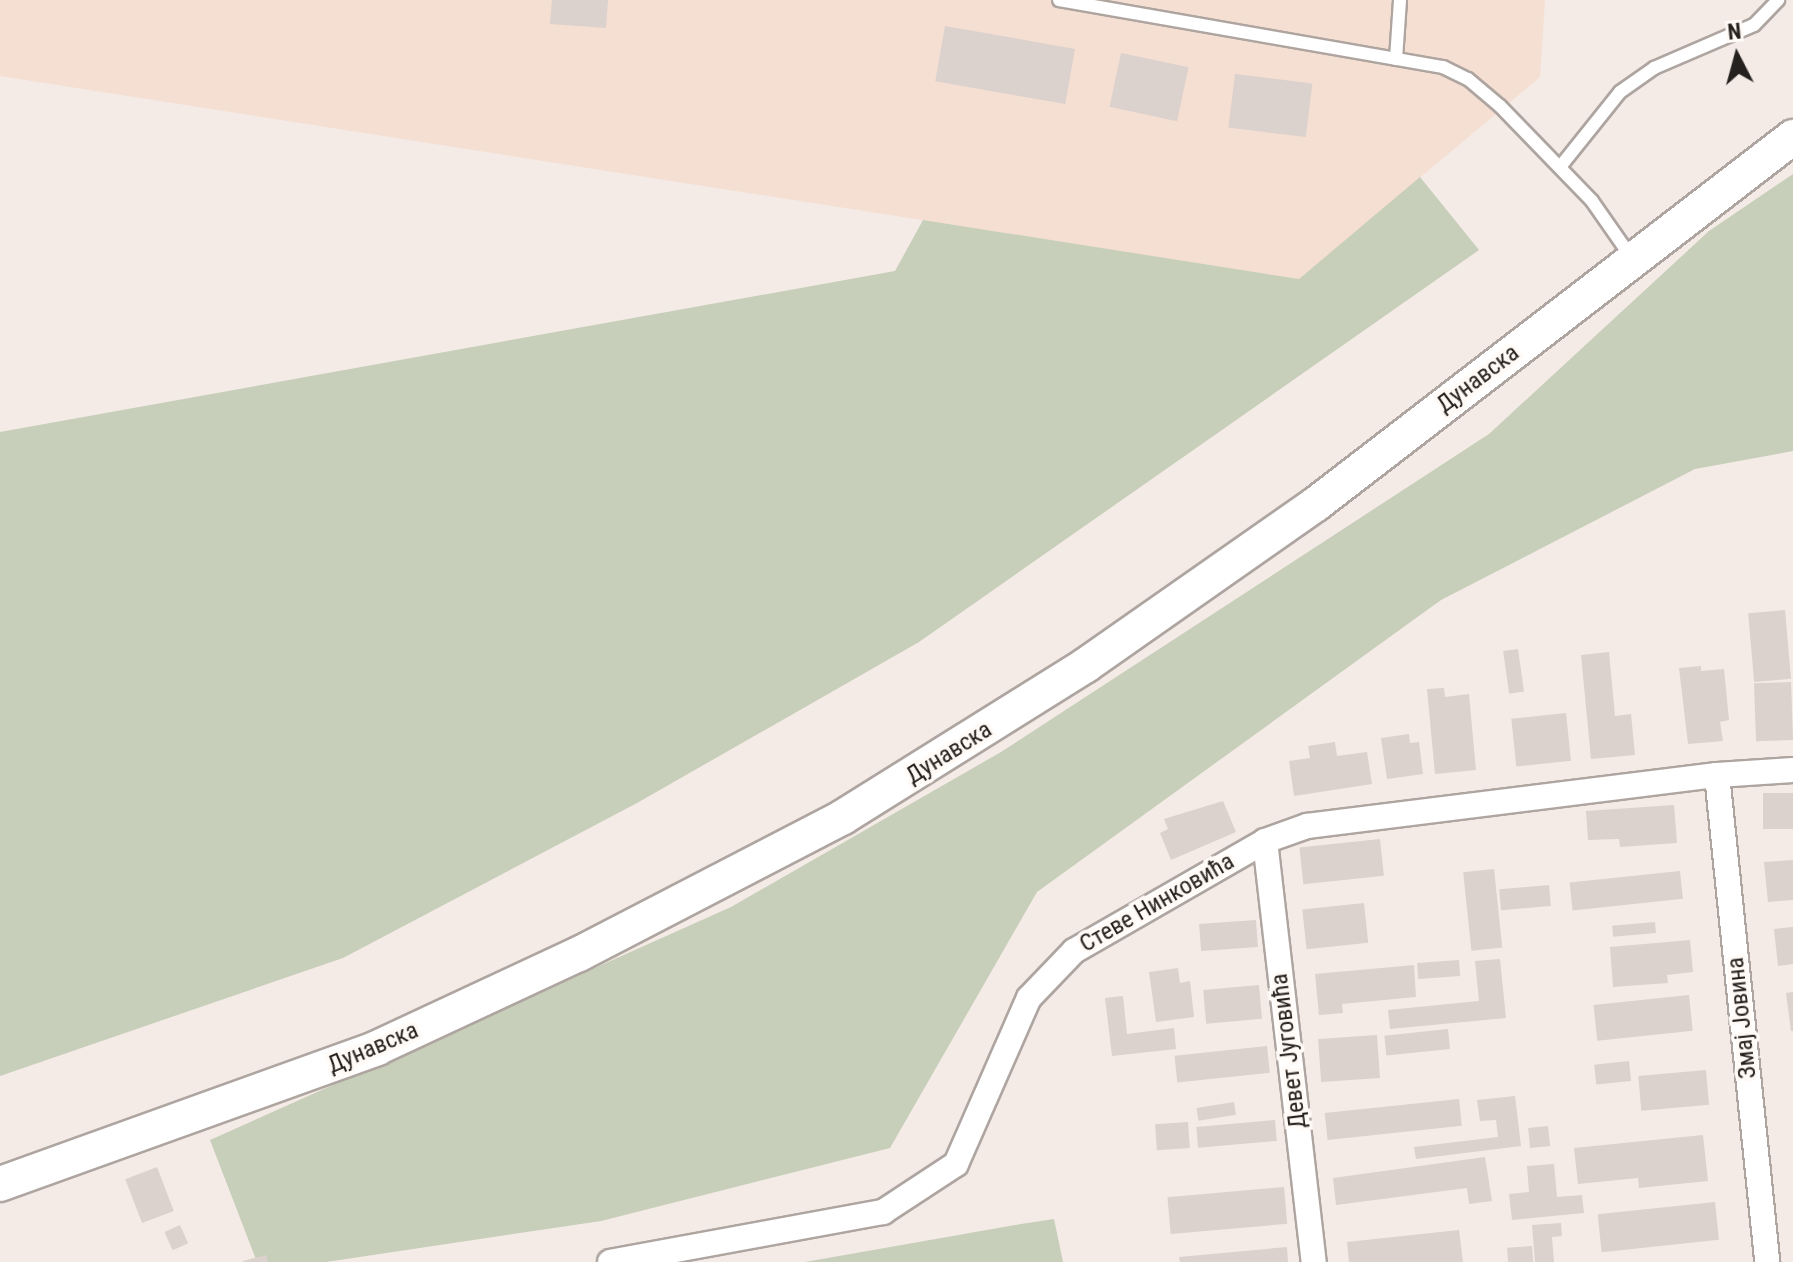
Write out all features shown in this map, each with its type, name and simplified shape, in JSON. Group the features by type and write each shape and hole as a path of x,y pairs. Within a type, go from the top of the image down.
{"main road":[{"name":"Дунавска","path":"0,1184 377,1048 579,954 843,817 1086,665 1316,504 1793,137"}],"street":[{"name":"Стеве Нинковића","path":"610,1262 883,1212 956,1164 1029,998 1074,951 1265,841 1307,826 1717,775 1793,770"},
{"name":"Змај Јовина","path":"1717,775 1767,1262"},
{"name":"Девет Југовића","path":"1265,841 1314,1262"}],"lane":[{"path":"1059,0 1114,5 1443,67 1468,79 1560,167 1592,201 1632,258"},
{"path":"1396,59 1400,0"},
{"path":"1560,167 1620,92 1654,68 1754,25 1778,0"}],"shaded area":[{"path":"0,0 1545,0 1540,77 1299,279 0,76"}],"green space":[{"path":"1793,174 1793,451 1695,469 1441,600 1037,892 890,1148 601,1221 326,1262 257,1262 210,1140 731,907 1001,752 1489,434 1709,231"},
{"path":"1420,177 1479,250 919,642 637,803 343,958 0,1076 0,432 895,271 923,220 1299,279"},
{"path":"1054,1219 1063,1262 805,1262 1021,1224"}],"building":[{"path":"552,0 608,0 606,28 550,24"},
{"path":"945,26 1075,49 1065,104 935,81"},
{"path":"1121,53 1188,67 1177,121 1110,107"},
{"path":"1235,74 1312,84 1306,137 1228,128"},
{"path":"1785,610 1791,679 1754,682 1748,613"},
{"path":"1518,649 1524,692 1509,694 1503,651"},
{"path":"1609,652 1615,716 1631,714 1635,755 1591,759 1581,655"},
{"path":"1701,666 1701,671 1724,669 1729,720 1720,722 1723,741 1688,744 1679,668"},
{"path":"1791,682 1793,740 1756,741 1754,683"},
{"path":"1444,688 1445,697 1469,694 1476,770 1435,774 1427,689"},
{"path":"1566,713 1571,761 1516,766 1511,719"},
{"path":"1409,734 1410,743 1419,742 1423,774 1387,779 1381,738"},
{"path":"1335,742 1337,756 1367,752 1372,784 1294,796 1289,761 1310,758 1308,746"},
{"path":"1763,793 1793,793 1793,829 1763,829"},
{"path":"1223,801 1236,832 1171,860 1160,833 1168,829 1164,819"},
{"path":"1674,805 1677,843 1620,847 1619,839 1588,840 1586,811"},
{"path":"1380,839 1384,876 1303,884 1299,847"},
{"path":"1793,860 1793,900 1768,902 1764,862"},
{"path":"1494,869 1502,948 1471,951 1463,872"},
{"path":"1680,871 1683,899 1573,910 1570,883"},
{"path":"1549,885 1551,906 1501,910 1499,889"},
{"path":"1364,903 1368,943 1307,949 1302,909"},
{"path":"1256,920 1258,947 1201,951 1199,924"},
{"path":"1655,922 1656,933 1613,937 1612,926"},
{"path":"1793,927 1793,964 1778,966 1774,929"},
{"path":"1690,940 1693,972 1667,975 1668,983 1613,987 1610,947"},
{"path":"1500,959 1506,1018 1390,1029 1388,1010 1479,1001 1475,961"},
{"path":"1459,960 1460,976 1418,979 1417,963"},
{"path":"1414,965 1416,997 1342,1004 1343,1013 1319,1015 1315,974"},
{"path":"1178,968 1180,983 1190,981 1194,1017 1156,1022 1149,972"},
{"path":"1259,985 1262,1019 1206,1024 1203,990"},
{"path":"1793,992 1793,1031 1791,1031 1786,993"},
{"path":"1689,995 1693,1031 1597,1041 1594,1005"},
{"path":"1123,996 1127,1034 1174,1028 1176,1049 1112,1056 1105,998"},
{"path":"1448,1029 1450,1049 1386,1056 1384,1036"},
{"path":"1377,1035 1380,1078 1321,1082 1318,1039"},
{"path":"1267,1046 1270,1073 1177,1083 1175,1056"},
{"path":"1629,1061 1631,1081 1596,1085 1594,1065"},
{"path":"1706,1070 1709,1105 1641,1111 1638,1076"},
{"path":"1515,1096 1521,1146 1416,1159 1414,1147 1498,1137 1496,1120 1480,1121 1477,1100"},
{"path":"1459,1099 1462,1126 1328,1140 1325,1113"},
{"path":"1234,1102 1236,1115 1199,1121 1196,1108"},
{"path":"1275,1120 1277,1141 1198,1148 1196,1127"},
{"path":"1188,1122 1190,1148 1157,1150 1155,1124"},
{"path":"1548,1126 1550,1146 1530,1148 1528,1128"},
{"path":"1703,1135 1708,1181 1639,1188 1638,1178 1578,1184 1574,1148"},
{"path":"1485,1157 1492,1201 1469,1204 1467,1188 1336,1205 1333,1178"},
{"path":"1554,1164 1557,1197 1582,1195 1584,1213 1512,1220 1509,1194 1529,1192 1527,1166"},
{"path":"157,1167 174,1211 142,1223 125,1179"},
{"path":"1284,1187 1287,1224 1171,1234 1167,1197"},
{"path":"1715,1202 1719,1240 1602,1252 1598,1214"},
{"path":"1561,1223 1562,1236 1552,1237 1554,1262 1535,1262 1532,1225"},
{"path":"180,1225 188,1243 173,1250 164,1232"},
{"path":"1459,1230 1463,1262 1349,1262 1347,1242"},
{"path":"1532,1246 1533,1262 1508,1262 1507,1248"},
{"path":"1287,1247 1288,1262 1180,1262 1179,1257"},
{"path":"266,1255 268,1262 243,1262 243,1261"}]}
